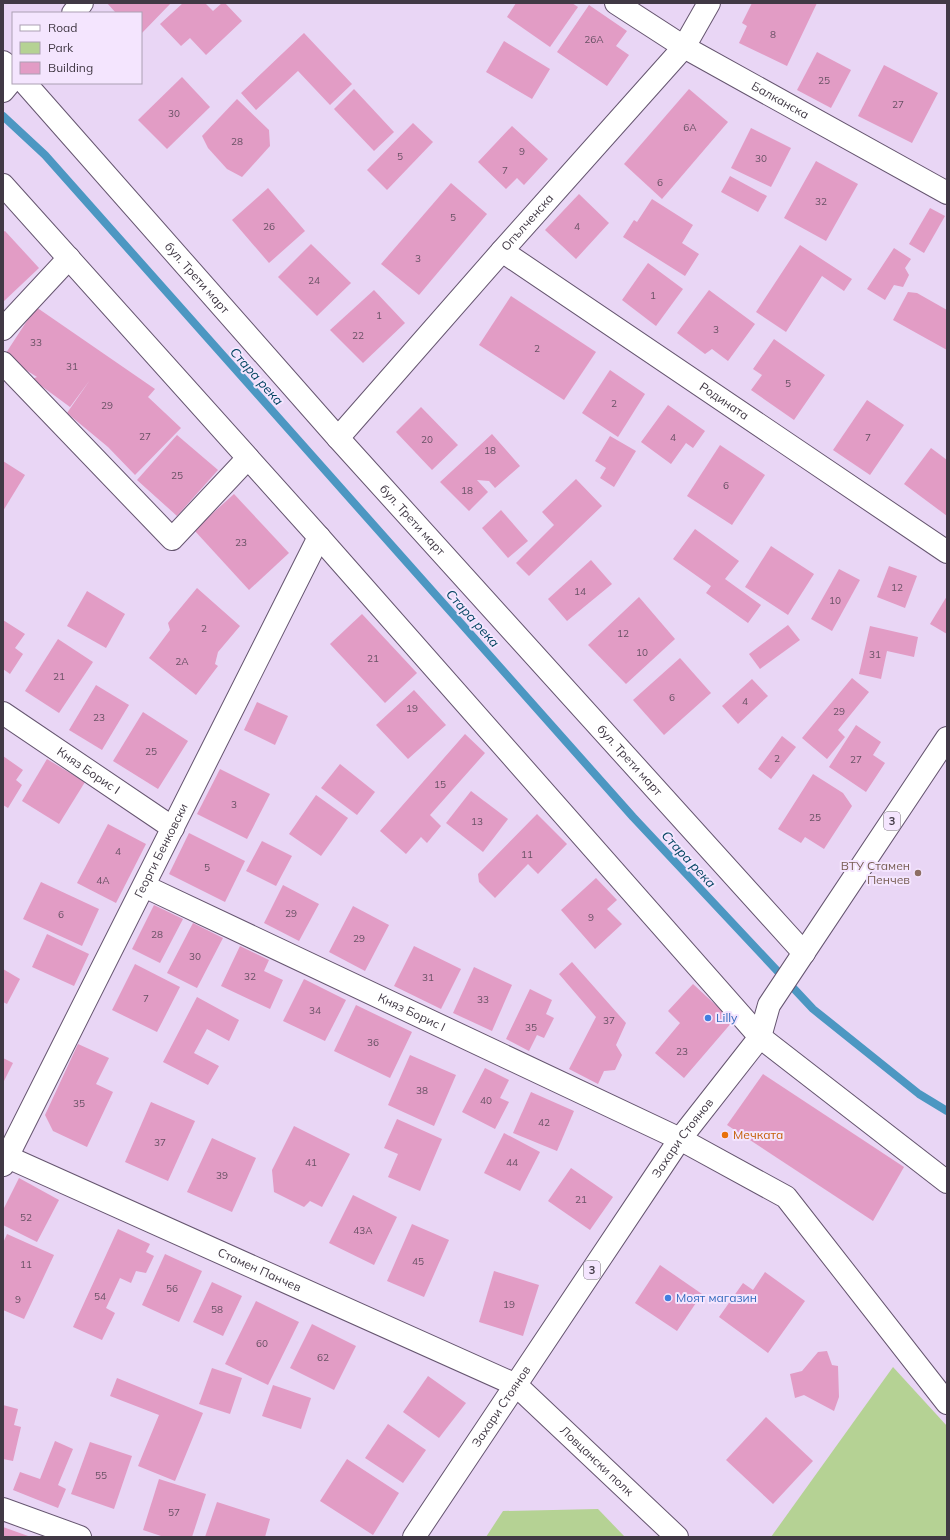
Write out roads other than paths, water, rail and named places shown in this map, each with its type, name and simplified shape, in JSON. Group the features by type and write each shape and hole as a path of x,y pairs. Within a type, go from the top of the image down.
{"street":[{"path":"74,12 82,3"},
{"name":"Балканска","path":"616,3 684,47 947,193"},
{"name":"Опълченска","path":"338,438 684,47 709,3"},
{"path":"3,62 12,69"},
{"path":"3,91 12,80"},
{"name":"бул. Трети март","path":"26,84 338,438 801,958"},
{"path":"3,185 319,537 760,1037 947,1182"},
{"name":"Родината","path":"502,251 947,552"},
{"path":"3,329 69,258"},
{"path":"3,363 172,539 248,458"},
{"name":"Георги Бенковски","path":"4,1159 144,886 319,537"},
{"name":"Княз Борис I","path":"3,713 173,828"},
{"name":"Захари Стоянов","path":"414,1537 680,1139 760,1037 769,1005 947,738"},
{"name":"Княз Борис I","path":"144,886 680,1139 786,1197 947,1403"},
{"name":"Стамен Панчев","path":"4,1159 516,1385"},
{"name":"Ловцански полк","path":"516,1385 677,1537"},
{"path":"3,1509 80,1537"}],"waterway":[{"name":"Стара река","path":"3,116 45,155 633,817 813,1009 919,1094 947,1111"}],"place":[{"name":"ВТУ Стамен Пенчев","path":"918,873"},
{"name":"Lilly","path":"708,1018"},
{"name":"Мечката","path":"725,1135"},
{"name":"Моят магазин","path":"668,1298"}]}
